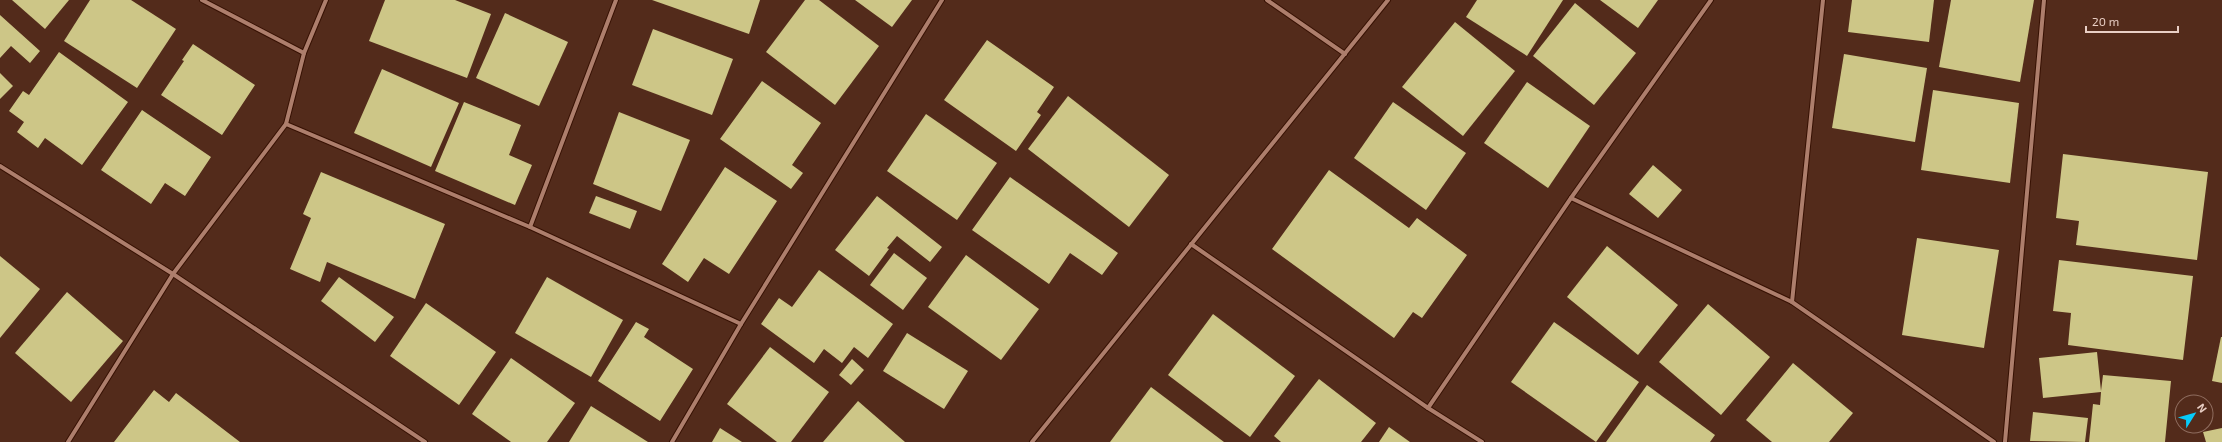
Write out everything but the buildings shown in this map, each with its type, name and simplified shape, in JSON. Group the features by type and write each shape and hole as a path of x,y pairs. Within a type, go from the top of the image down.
{"street":[{"path":"202,0 304,53"},
{"path":"68,442 173,274 286,124 304,53 326,0"},
{"path":"530,227 616,0"},
{"path":"672,442 741,324 942,0"},
{"path":"1267,0 1345,54"},
{"path":"1033,442 1388,0"},
{"path":"1428,408 1571,198 1711,0"},
{"path":"1792,302 1823,0"},
{"path":"2005,442 2044,0"},
{"path":"286,124 530,227 741,324"},
{"path":"0,166 173,274 425,442"},
{"path":"1571,198 1792,302 1994,442"},
{"path":"1191,244 1428,408 1482,442"}]}
